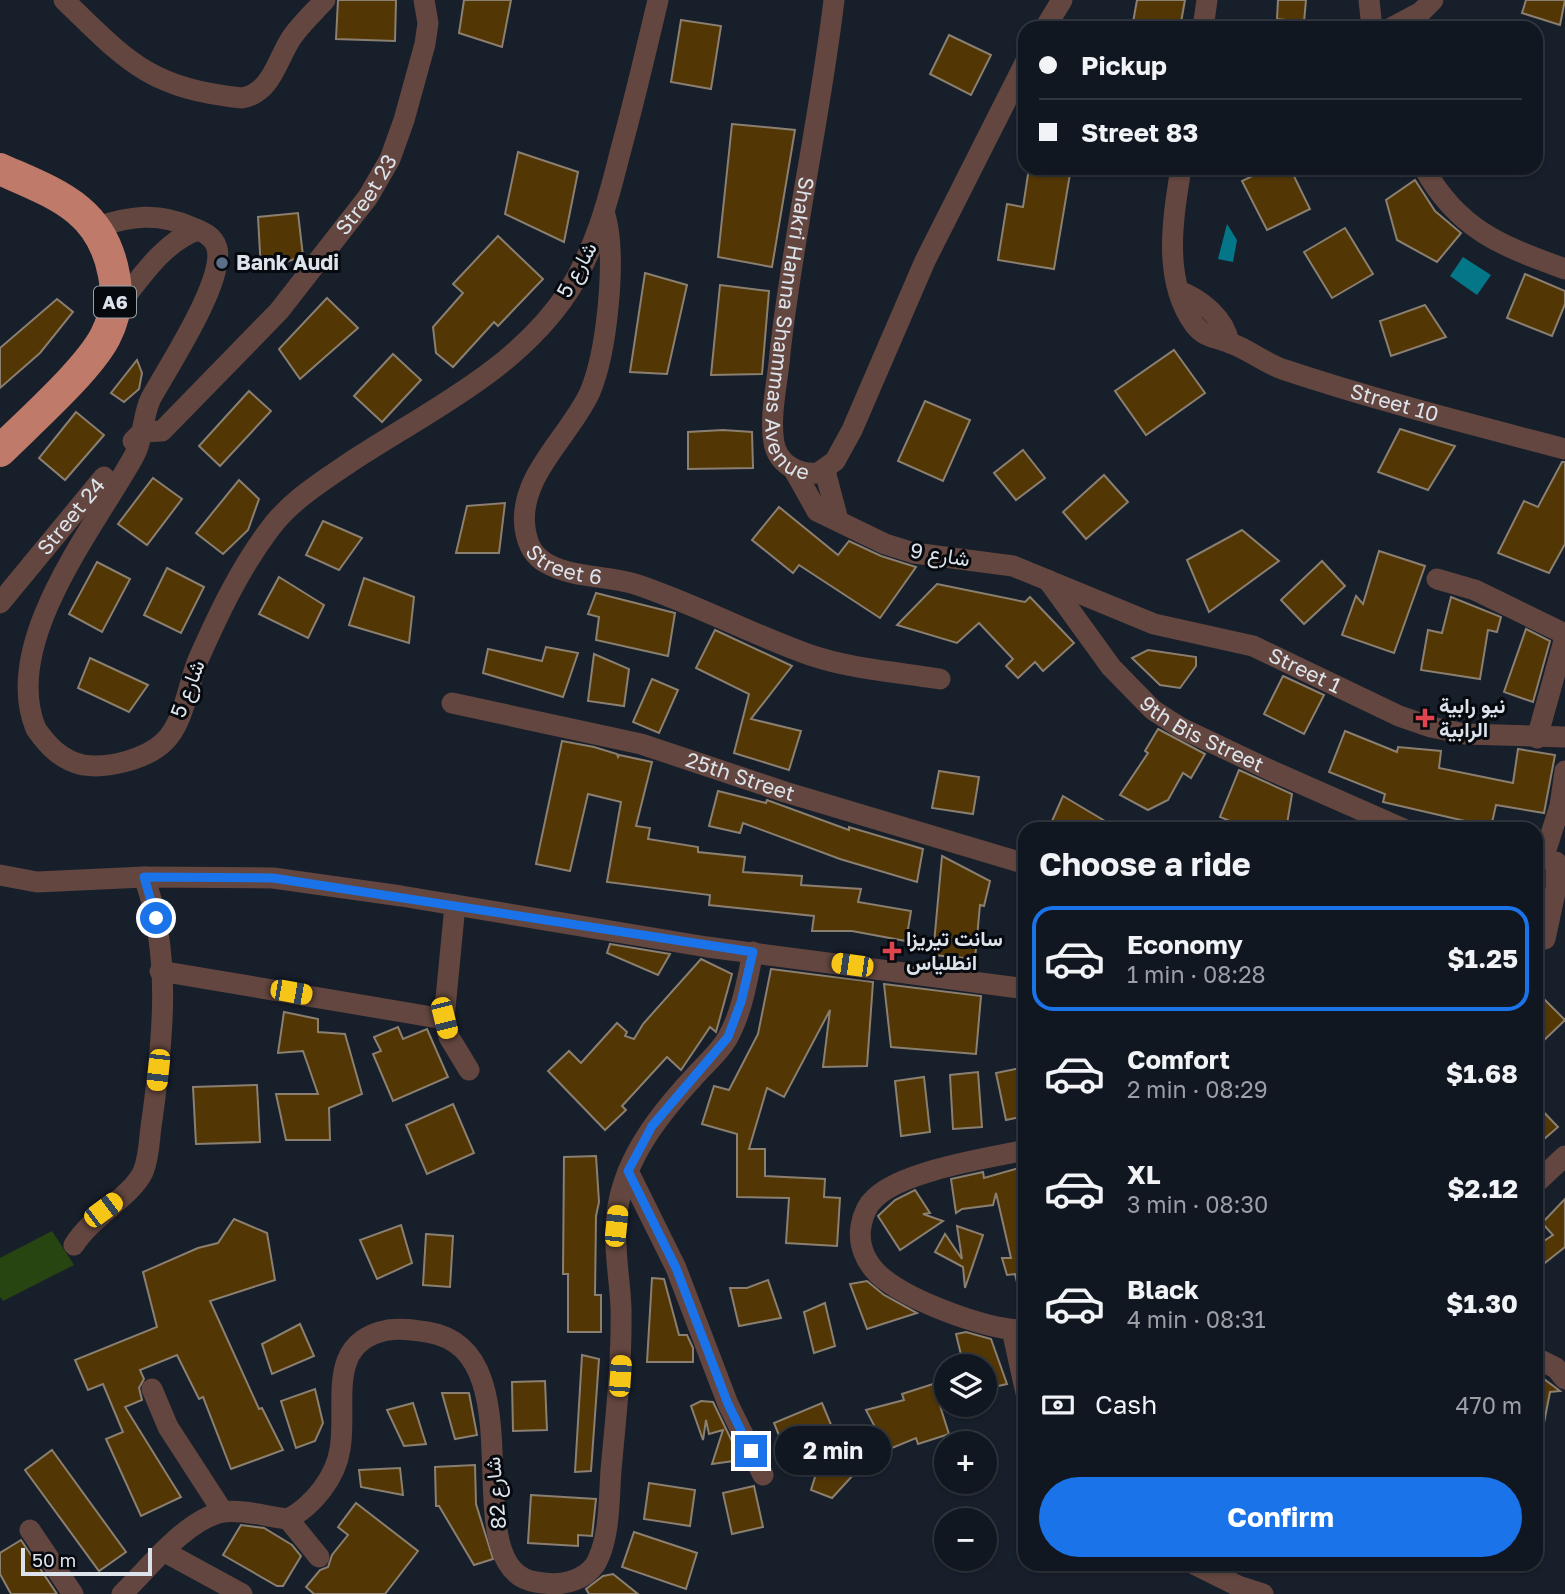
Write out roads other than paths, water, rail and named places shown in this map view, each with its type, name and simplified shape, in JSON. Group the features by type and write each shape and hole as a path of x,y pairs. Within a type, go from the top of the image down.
{"highway":[{"name":"A6","path":"0,169 15,183 73,205 97,226 111,260 116,287 115,310 105,338 0,451"}],"street":[{"path":"64,0 133,65 158,79 242,98 254,96 264,88 292,37 325,0"},
{"name":"Street 23","path":"142,432 162,430 218,375 279,311 368,197 390,159 416,77 428,23 424,0"},
{"name":"شارع 5","path":"198,230 209,235 217,248 215,272 175,358 146,409 135,455 60,567 22,648 20,680 23,702 31,722 44,741 64,759 85,765 103,766 129,760 166,740 225,601 272,525 320,483 507,360 535,333 569,290 604,213 658,0"},
{"name":"Shakri Hanna Shammas Avenue","path":"834,0 784,320 773,420 774,445 783,460 794,470 809,474 825,471 835,461 852,430 925,261 1018,77"},
{"path":"1049,21 1062,0"},
{"path":"1204,21 1207,0"},
{"path":"1369,0 1371,21"},
{"path":"1404,21 1427,8"},
{"name":"Street 10","path":"1180,175 1172,228 1182,304 1196,327 1217,341 1229,342 1280,368 1565,449"},
{"path":"1428,175 1435,188 1472,227 1497,242 1565,269"},
{"name":"Street 6","path":"604,213 611,261 598,366 590,393 564,432 527,499 524,525 528,544 537,557 576,574 635,584 811,655 940,679"},
{"path":"97,226 124,218 156,216 198,230"},
{"path":"115,310 172,244 183,235 198,230"},
{"name":"Street 24","path":"0,603 119,456 142,432"},
{"name":"شارع 9","path":"794,470 817,512 863,534 914,553 1013,566 1047,578"},
{"path":"825,471 838,520"},
{"name":"Street 1","path":"1047,578 1154,624 1253,646 1399,716 1431,727 1465,734 1565,737"},
{"name":"9th Bis Street","path":"1047,578 1111,667 1153,710 1181,728 1388,822"},
{"path":"1437,579 1483,594 1565,636 1537,738"},
{"name":"25th Street","path":"452,703 641,744 785,792 1018,862"},
{"path":"1565,737 1565,756"},
{"path":"1545,939 1556,888 1550,861 1565,771"},
{"path":"0,875 37,882 144,877 273,878 753,952 1018,988"},
{"path":"74,1245 93,1220 137,1182 143,1171 161,1045 163,1005 154,904 144,877"},
{"path":"455,905 444,1018 449,1037 469,1070"},
{"name":"شارع 82","path":"288,1520 311,1503 338,1460 341,1447 341,1379 351,1353 362,1341 390,1329 434,1334 459,1347 480,1374 486,1396 494,1463 497,1527 502,1550 515,1573 527,1581 552,1585 579,1578 591,1571 598,1559 606,1518 619,1392 621,1304 616,1226 628,1171 652,1126 728,1037 741,1002 753,952"},
{"path":"160,971 444,1018"},
{"path":"1018,1152 908,1178 888,1187 872,1199 862,1216 860,1236 864,1255 884,1279 946,1309 1018,1330"},
{"path":"1543,1176 1565,1156"},
{"path":"628,1171 676,1268 728,1404 763,1475"},
{"path":"1543,1362 1556,1368 1565,1379"},
{"path":"152,1389 168,1427 223,1513"},
{"path":"122,1594 196,1524 223,1513 288,1520 319,1558"},
{"path":"30,1530 73,1594"},
{"path":"165,1552 242,1594"},
{"path":"1208,1571 1238,1586 1264,1594"}],"water":[{"path":"1227,224 1237,240 1233,262 1218,259"},
{"path":"1463,257 1491,275 1477,295 1450,276"}],"place":[{"name":"Bank Audi","path":"222,263"},
{"name":"نيو رابية الرابية","path":"1425,718"},
{"name":"سانت تيريزا انطلياس","path":"892,951"}]}
